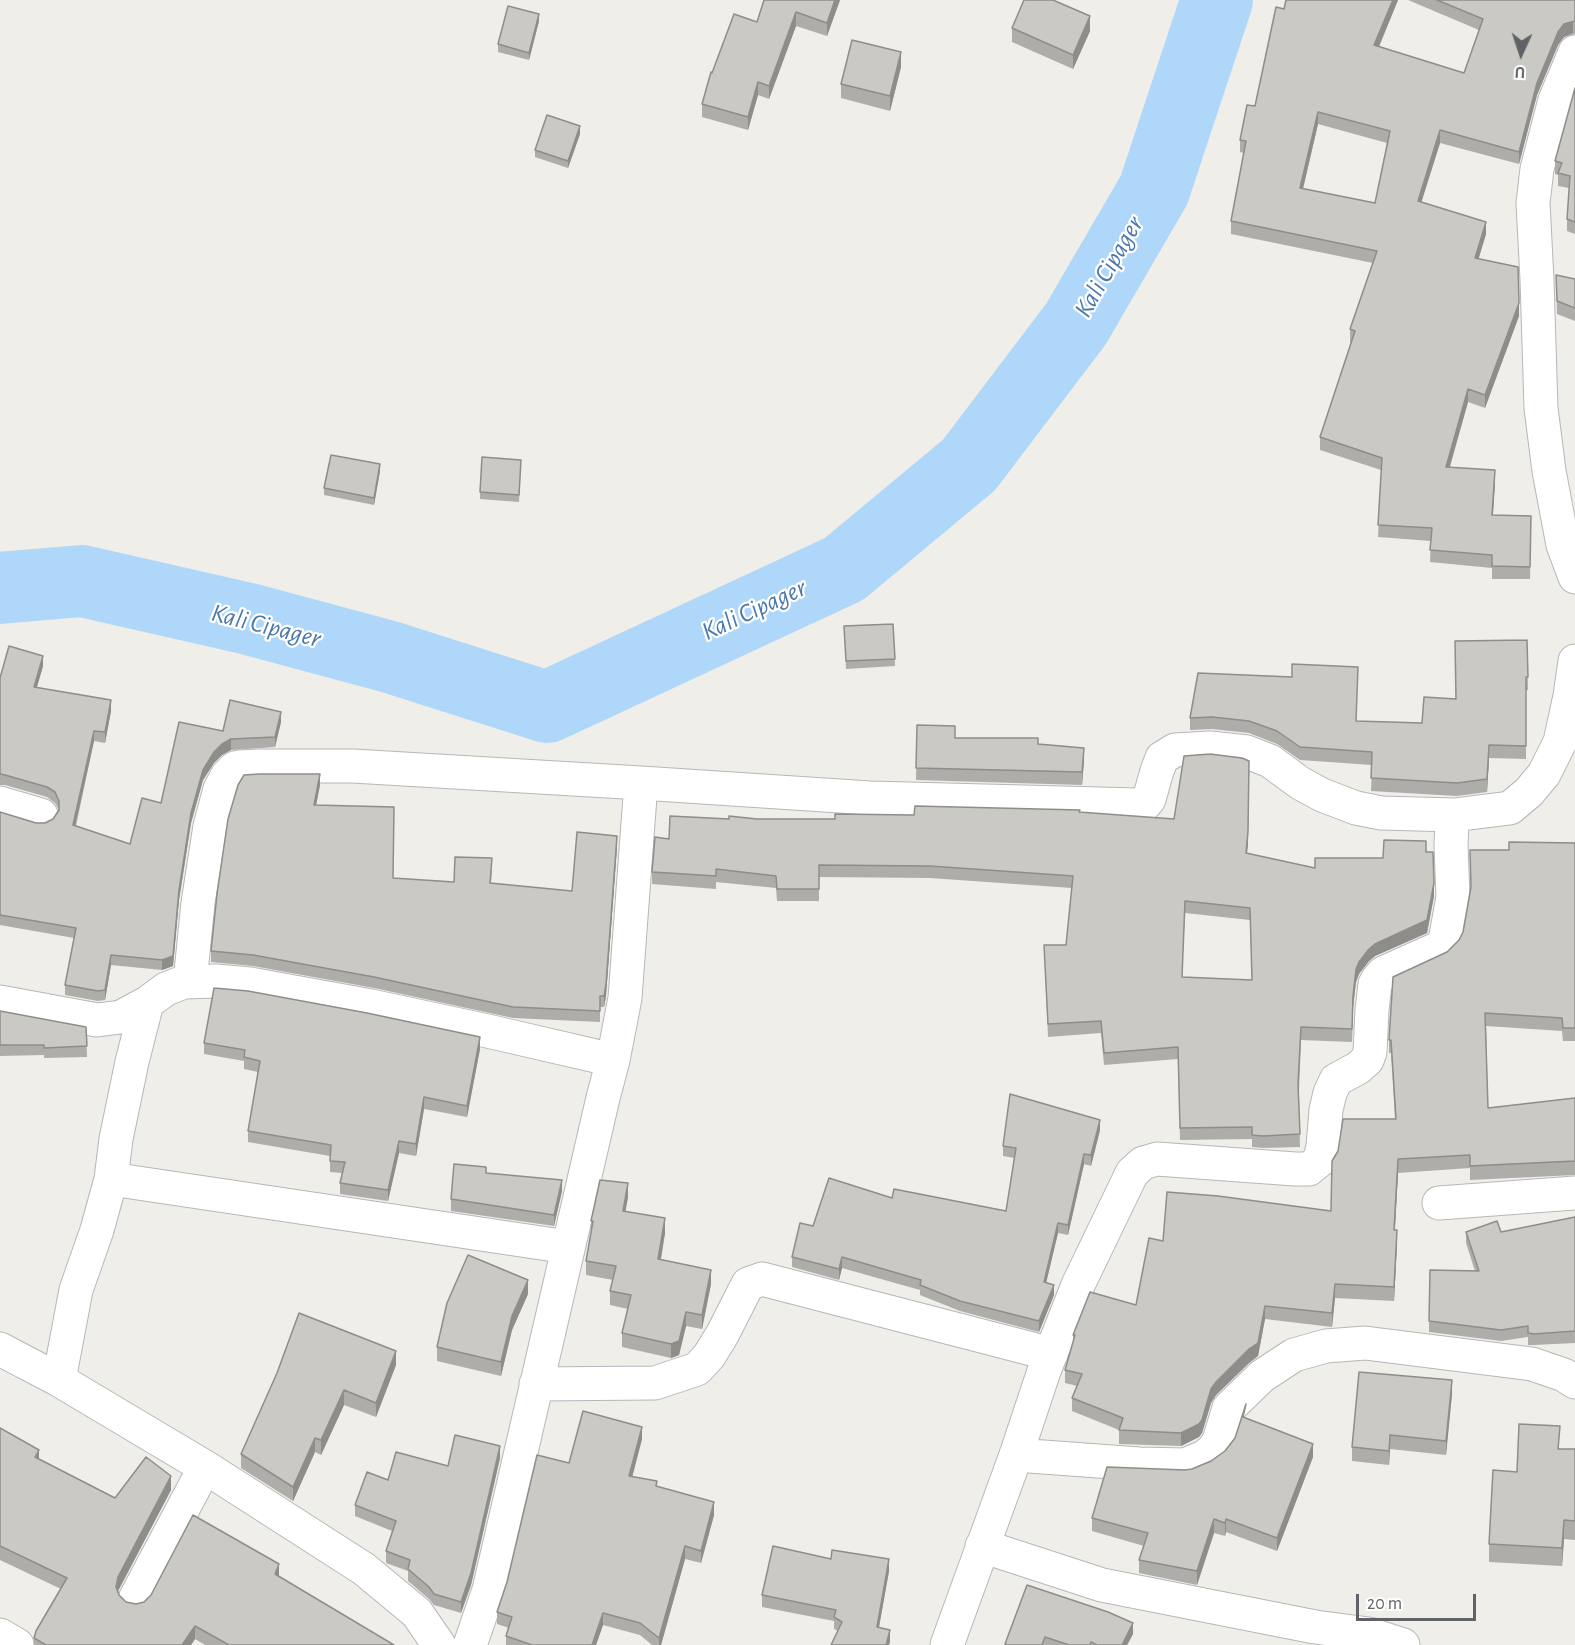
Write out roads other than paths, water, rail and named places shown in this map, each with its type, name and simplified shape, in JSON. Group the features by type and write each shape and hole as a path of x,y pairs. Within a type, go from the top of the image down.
{"street":[{"path":"1575,52 1552,112 1537,168 1533,203 1538,280 1541,408 1549,471 1563,545 1575,577"},
{"path":"190,982 198,903 210,826 220,789 227,777 240,766 353,766 870,798 1138,805 1145,804 1149,799 1162,758 1175,750 1210,748 1247,752 1270,761 1300,783 1322,795 1356,808 1381,813 1454,815 1510,808 1529,792 1544,774 1560,742 1575,661"},
{"path":"470,1645 489,1590 613,1060 625,998 641,783"},
{"path":"0,803 41,815"},
{"path":"955,1642 982,1546 1051,1354 1078,1286 1132,1173 1143,1163 1157,1159 1309,1169 1320,1160 1326,1110 1336,1080 1358,1068 1367,1060 1370,1052 1376,984 1383,974 1438,948 1445,941 1453,897 1451,845 1454,815"},
{"path":"0,1002 96,1020 121,1017 147,1003 166,989 190,982 216,981 261,986 415,1016 613,1060"},
{"path":"59,1380 76,1290 98,1230 111,1179 116,1139 147,1003"},
{"path":"111,1179 568,1247"},
{"path":"1439,1203 1575,1193"},
{"path":"536,1384 655,1383 697,1369 710,1356 748,1284 762,1279 1051,1354"},
{"path":"1016,1455 1185,1465 1204,1457 1213,1450 1219,1441 1229,1408 1262,1376 1294,1355 1326,1346 1365,1343 1532,1364 1575,1382"},
{"path":"0,1349 59,1380 205,1467 364,1569 417,1613 439,1645"},
{"path":"135,1599 205,1467"},
{"path":"982,1546 1102,1586 1311,1636 1369,1634 1403,1645"},
{"path":"0,1635 17,1645"}],"waterway":[{"name":"Kali Cipager","path":"0,588 82,581 249,619 390,657 547,707 844,569 969,465 1076,324 1154,190 1217,0"}]}
